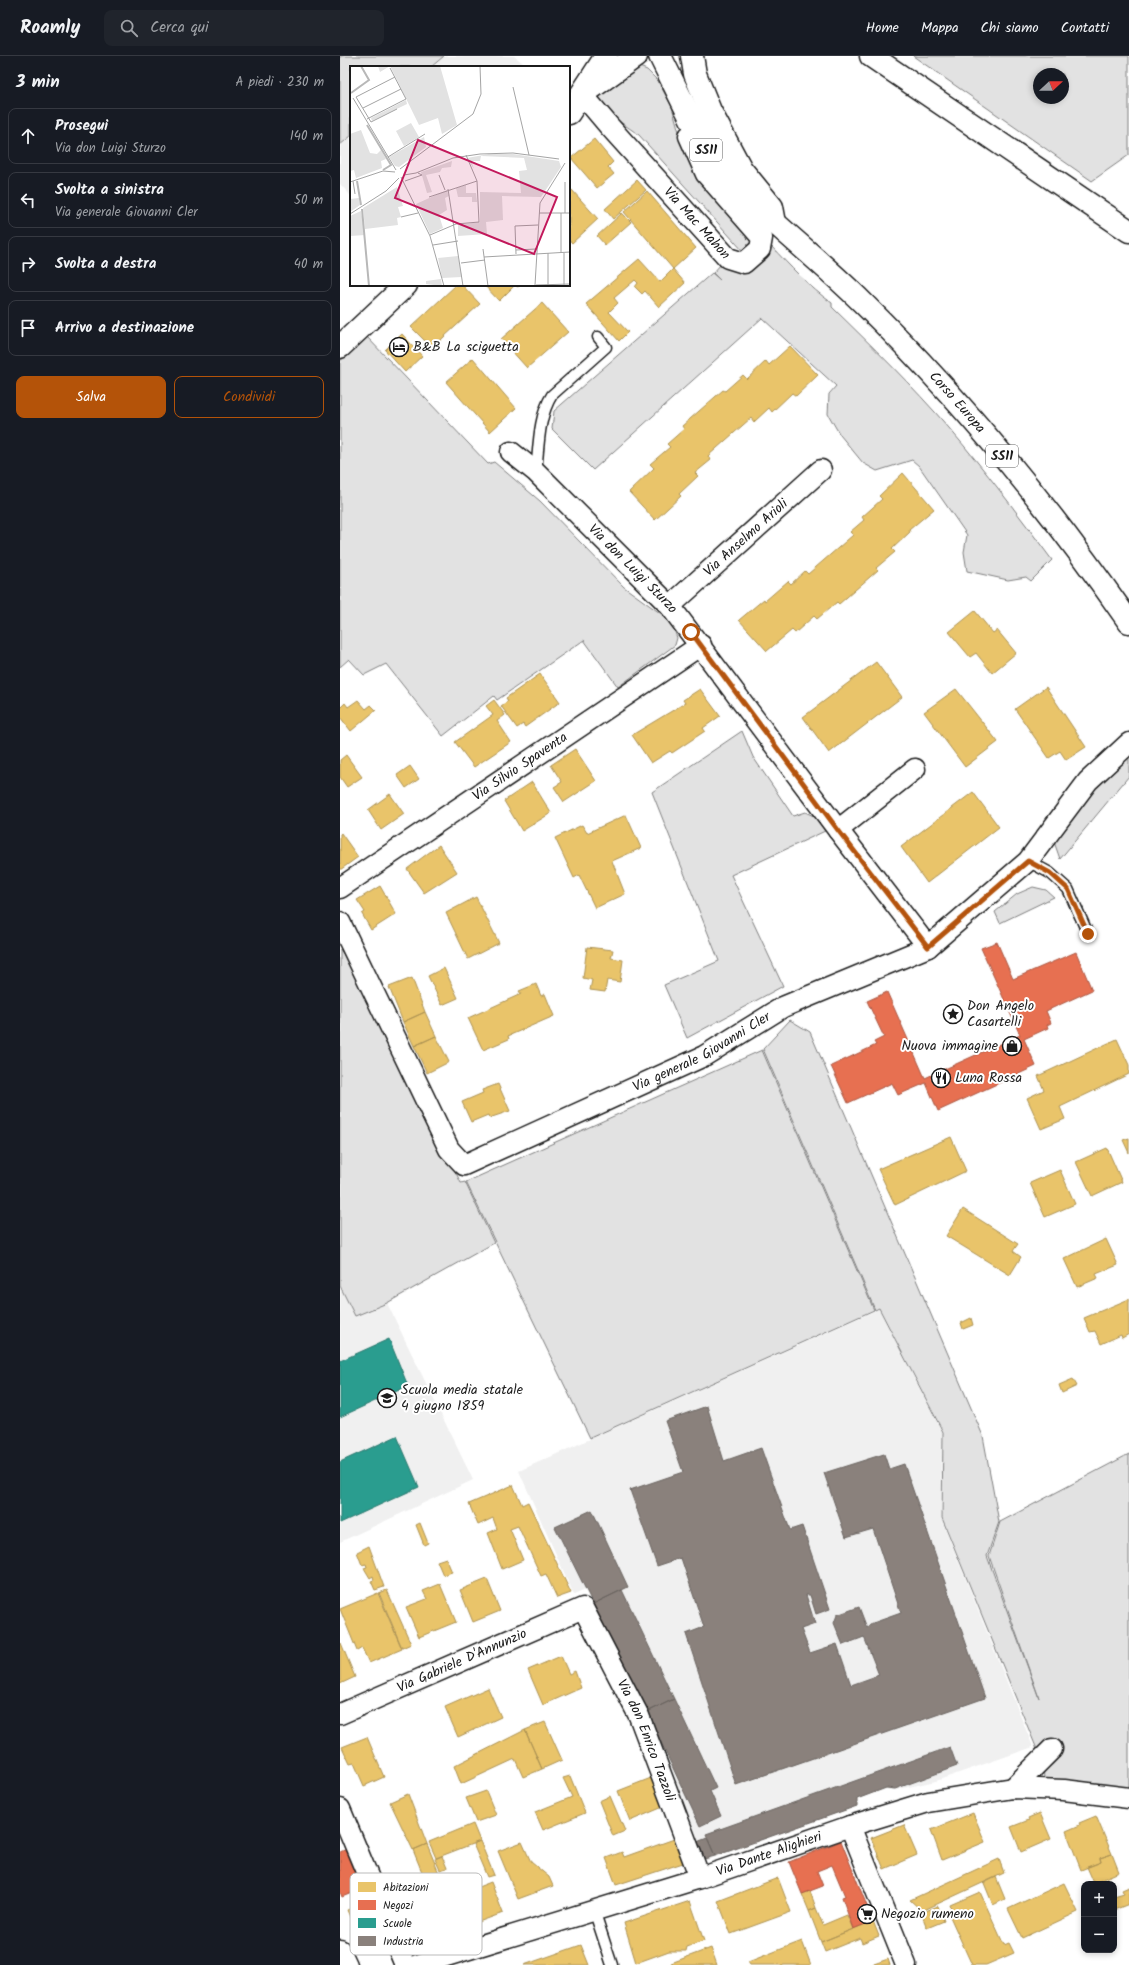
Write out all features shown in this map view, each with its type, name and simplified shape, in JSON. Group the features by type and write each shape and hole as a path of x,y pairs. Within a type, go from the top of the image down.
{"main road":[{"path":"570,112 606,56"},
{"path":"582,94 636,56"},
{"name":"Corso Europa","path":"660,56 706,151 732,190 746,206 762,220 775,223 862,302 969,416 1085,558 1129,622"},
{"name":"SS11","path":"692,56 694,74 719,130 741,169 772,207 775,223"},
{"path":"871,56 1129,231"},
{"path":"340,347 405,286"}],"street":[{"name":"Via Mac Mahon","path":"582,94 728,258 744,263 760,249 762,238 706,174 687,129 689,115"},
{"name":"Via don Luigi Sturzo","path":"511,452 536,472 670,606 928,947"},
{"name":"Via Anselmo Arioli","path":"670,606 821,470"},
{"name":"Via Silvio Spaventa","path":"340,888 700,645"},
{"name":"Via generale Giovanni Cler","path":"340,922 344,927 449,1150 464,1165 704,1056 783,1007 928,947 1028,861 1088,781 1129,743"},
{"path":"838,830 915,769"},
{"name":"Via Gabriele D'Annunzio","path":"340,1714 583,1608"},
{"name":"Via don Enrico Tazzoli","path":"583,1608 639,1716 700,1878"},
{"path":"1013,1788 1052,1749"},
{"name":"Via Dante Alighieri","path":"482,1945 700,1878 850,1826 928,1802 1013,1788 1064,1790 1129,1798"},
{"path":"340,1809 367,1873"},
{"path":"850,1826 906,1965"},
{"path":"340,1950 347,1965"},
{"path":"401,1955 405,1965"},
{"name":"Via Dante Alighieri","path":"416,1965 448,1955"}],"lane":[{"path":"536,472 540,432 547,403 552,395 606,347 598,337"},
{"path":"1028,861 1050,873 1068,889 1088,934"},
{"path":"594,1910 612,1965"}],"shaded area":[{"path":"340,56 444,56 432,66 350,66 350,137 340,145"},
{"path":"445,56 514,56 527,66 433,66"},
{"path":"913,56 1129,56 1129,155 1092,181"},
{"path":"637,66 647,70 658,81 672,107 683,146 751,236 751,246 743,251 639,135 613,117 600,102 601,91"},
{"path":"350,138 350,195 340,184 340,146"},
{"path":"771,246 793,269 832,303 832,307 921,396 1002,493 1052,560 1031,581 1026,577 1008,580 967,571 964,552 967,535 919,466 912,460 877,471 863,463 840,435 828,414 829,394 836,386 762,318 593,470 552,429 554,411 712,273 720,280 713,273 721,264 746,269 752,268 761,262"},
{"path":"367,337 488,464 494,462 540,501 624,587 667,618 674,629 677,638 675,645 618,687 584,640 497,700 494,696 443,736 386,664 364,675 349,659 340,667 340,361"},
{"path":"742,731 753,757 793,816 805,812 816,817 825,831 731,875 783,986 687,1038 664,985 719,961 652,792"},
{"path":"1129,751 1129,776 1060,859 1053,839 1087,792"},
{"path":"1033,887 1046,890 1054,897 1000,923 995,912 1017,894"},
{"path":"340,949 356,974 461,1183 465,1182 494,1243 387,1303 355,1316 340,1286"},
{"path":"790,1020 810,1032 983,1436 999,1522 987,1556 1039,1698 989,1556 1000,1522 1129,1454 1129,1789 1044,1779 1043,1764 942,1518 943,1432 879,1308 875,1310 763,1049"},
{"path":"762,1050 874,1310 590,1438 466,1182"},
{"name":"Scuola media statale 4 giugno 1859","path":"340,1286 355,1316 387,1303 473,1480 340,1542"},
{"path":"879,1309 942,1432 941,1518 1033,1747 936,1781 895,1790 886,1789 857,1799 857,1806 704,1861 645,1713 585,1590 574,1595 519,1471"}],"building: Abitazioni":[{"path":"594,139 613,162 608,167 614,174 597,188 571,158"},
{"path":"637,180 646,190 613,219 605,209"},
{"path":"572,190 598,219 572,243 570,241 570,191"},
{"path":"647,191 696,248 673,269 624,212"},
{"path":"622,213 631,222 605,245 597,236"},
{"path":"639,259 660,282 673,269 685,283 659,307 645,291 642,294 635,287 638,283 635,280 614,298 618,303 609,312 628,332 619,341 586,304"},
{"path":"455,286 463,286 480,304 432,348 411,327"},
{"path":"485,286 514,286 499,301"},
{"path":"542,303 568,332 527,368 501,339"},
{"path":"402,334 422,356 405,372 385,350"},
{"path":"790,346 818,375 796,396 792,393 772,412 769,408 754,422 751,418 708,456 711,460 695,473 698,476 679,494 681,496 655,520 629,492 654,468 650,464 670,447 667,444 684,429 682,426 723,390 725,391 743,375 747,379 766,361 769,365"},
{"path":"473,358 516,408 490,432 446,382"},
{"path":"903,473 934,509 909,530 910,532 892,549 895,552 876,568 878,570 839,604 837,602 817,619 814,616 795,633 792,630 767,651 739,620 764,599 765,601 788,581 791,584 805,571 808,574 853,535 850,532 864,520 862,517 882,499 879,496"},
{"path":"975,611 993,633 997,630 1016,653 992,673 976,653 970,657 949,632"},
{"path":"876,662 902,697 829,753 803,717"},
{"path":"540,674 560,702 525,727 523,724 517,728 501,706 508,701 506,698"},
{"path":"1046,687 1086,747 1066,760 1060,751 1049,758 1015,709"},
{"path":"700,689 720,716 703,728 705,731 672,753 670,751 651,763 632,735 685,703 683,700"},
{"path":"956,689 998,742 965,767 924,712"},
{"path":"358,700 366,709 371,705 376,710 351,731 340,717 340,708 345,703 348,707"},
{"path":"494,700 505,715 497,721 511,742 474,767 455,742 493,715 486,706"},
{"path":"575,749 596,781 564,802 554,787 562,782 551,765"},
{"path":"346,755 362,777 347,787 340,777 340,760"},
{"path":"410,766 419,779 406,788 397,775"},
{"path":"532,782 551,813 522,831 504,801"},
{"path":"973,792 999,827 927,883 901,847"},
{"path":"390,794 404,814 381,830 368,810"},
{"path":"626,815 641,848 612,861 625,894 595,908 579,875 574,878 555,838 582,825 587,833"},
{"path":"341,833 358,857 340,870 340,834"},
{"path":"439,845 457,872 424,893 407,869"},
{"path":"380,886 396,914 371,930 362,914 365,912 357,900"},
{"path":"476,897 499,943 468,959 446,913"},
{"path":"587,947 613,950 611,958 623,960 620,982 607,980 605,992 590,990 592,980 583,978"},
{"path":"444,968 458,998 442,1005 428,976"},
{"path":"412,978 425,1012 403,1022 389,987"},
{"path":"536,984 541,996 545,994 554,1016 508,1036 509,1039 483,1050 468,1018 521,994 519,991"},
{"path":"425,1012 436,1036 414,1046 403,1022"},
{"path":"436,1036 449,1062 427,1073 414,1046"},
{"path":"1117,1039 1129,1065 1129,1074 1060,1107 1065,1119 1041,1129 1027,1098 1044,1090 1038,1076"},
{"path":"498,1084 510,1111 489,1118 488,1115 471,1122 462,1102 483,1093 482,1090"},
{"path":"951,1137 966,1171 895,1205 878,1169"},
{"path":"1129,1138 1129,1153 1123,1140"},
{"path":"1107,1148 1122,1182 1092,1196 1076,1162"},
{"path":"1060,1170 1075,1204 1045,1217 1030,1183"},
{"path":"963,1209 1018,1244 1013,1251 1021,1257 1010,1275 946,1236"},
{"path":"1106,1239 1118,1265 1096,1274 1098,1278 1077,1287 1064,1259"},
{"path":"1129,1299 1129,1334 1122,1338 1121,1335 1101,1344 1095,1331 1090,1332 1084,1318"},
{"path":"971,1318 973,1325 963,1329 961,1323"},
{"path":"1073,1379 1077,1386 1062,1393 1059,1385"},
{"path":"513,1485 522,1505 528,1502 571,1593 557,1598 546,1574 541,1576 518,1526 510,1529 523,1560 502,1569 488,1533 497,1529 493,1518 478,1525 469,1504"},
{"path":"420,1523 428,1543 424,1545 416,1525"},
{"path":"369,1546 384,1587 375,1590 371,1581 374,1580 373,1576 370,1578 364,1568 367,1567 366,1564 362,1565 357,1552"},
{"path":"446,1558 452,1572 443,1575 437,1561"},
{"path":"487,1579 500,1611 473,1622 460,1590"},
{"path":"440,1584 456,1622 419,1637 406,1607 427,1599 423,1591"},
{"path":"387,1590 411,1644 402,1648 379,1593"},
{"path":"378,1593 402,1649 369,1663 362,1648 357,1651 340,1609"},
{"path":"341,1643 355,1677 340,1684 340,1644"},
{"path":"561,1656 569,1674 575,1671 581,1688 543,1705 528,1670"},
{"path":"488,1688 501,1717 458,1737 445,1707"},
{"path":"545,1722 562,1760 542,1769 525,1730"},
{"path":"525,1730 542,1769 523,1777 515,1759 461,1784 454,1766"},
{"path":"367,1737 384,1777 364,1786 354,1763 350,1764 342,1747"},
{"path":"570,1776 585,1813 543,1830 535,1812 572,1797 563,1778"},
{"path":"651,1778 663,1807 630,1821 618,1791"},
{"path":"486,1791 496,1815 476,1822 466,1798"},
{"path":"408,1794 427,1844 413,1850 390,1802"},
{"path":"610,1796 625,1831 613,1836 599,1801"},
{"path":"973,1813 985,1842 942,1860 931,1830"},
{"path":"1040,1813 1051,1839 1021,1852 1011,1827 1029,1820 1028,1818"},
{"path":"1096,1816 1112,1854 1100,1858 1101,1862 1081,1870 1066,1831 1080,1825 1079,1823"},
{"path":"473,1824 480,1841 436,1858 429,1842"},
{"path":"904,1825 917,1855 884,1869 871,1838"},
{"path":"677,1838 686,1862 616,1885 606,1858 622,1852 624,1857"},
{"path":"480,1841 494,1875 487,1877 473,1844"},
{"path":"522,1842 531,1862 549,1877 553,1886 518,1899 498,1851"},
{"path":"427,1844 439,1873 422,1873 413,1850"},
{"path":"1112,1854 1119,1872 1099,1881 1093,1881 1087,1867 1101,1862 1100,1858"},
{"path":"442,1856 447,1868 440,1870 435,1859"},
{"path":"999,1859 1004,1873 922,1911 910,1900"},
{"path":"996,1877 1005,1899 993,1905 984,1883"},
{"path":"778,1878 791,1912 731,1934 718,1901"},
{"path":"491,1882 503,1913 482,1921 482,1885"},
{"path":"1064,1883 1078,1912 1022,1938 1008,1909"},
{"path":"1129,1887 1129,1904 1117,1909 1117,1896 1124,1894 1122,1890"},
{"path":"810,1891 816,1908 809,1911 802,1894"},
{"path":"980,1892 1004,1945 1009,1943 1014,1953 986,1965 972,1965 947,1910 951,1908 950,1905"},
{"path":"690,1901 704,1941 687,1947 686,1951 669,1951 636,1963 624,1923"},
{"path":"938,1906 944,1921 927,1928 921,1913"},
{"path":"816,1908 823,1925 847,1915 853,1929 821,1942 809,1911"},
{"path":"873,1921 879,1936 862,1943 860,1938 825,1952 821,1942"},
{"path":"802,1941 811,1965 750,1965 748,1962"},
{"path":"581,1945 589,1965 524,1965"},
{"path":"711,1948 717,1965 672,1965 671,1963"},
{"path":"888,1959 890,1965 871,1965"}],"building: Negozi":[{"path":"997,942 1013,979 1076,952 1092,990 1046,1011 1051,1023 1047,1025 1048,1028 1024,1039 1036,1066 938,1111 926,1083 898,1095 892,1083 848,1103 831,1066 876,1045 874,1042 884,1037 867,1001 887,992 925,1078 1020,1035 981,948"},
{"path":"841,1841 873,1921 853,1929 842,1897 845,1896 832,1865 817,1871 823,1886 802,1894 789,1862"},
{"path":"347,1849 357,1873 350,1873 350,1894 342,1897 340,1892 340,1852"}],"building: Scuole":[{"path":"389,1339 408,1386 340,1417 340,1361"},
{"path":"397,1436 419,1487 340,1523 340,1462"}],"building: Industria":[{"path":"707,1406 724,1461 761,1448 790,1530 802,1526 830,1609 816,1614 810,1595 806,1595 815,1624 801,1629 810,1653 837,1644 851,1685 879,1675 864,1637 843,1645 834,1623 837,1615 859,1607 867,1628 870,1624 901,1613 873,1529 846,1537 824,1473 884,1454 889,1469 904,1464 985,1698 736,1785 686,1634 704,1627 681,1558 657,1566 630,1490 683,1472 665,1421"},
{"path":"592,1510 628,1587 593,1604 555,1527"},
{"path":"622,1590 674,1699 647,1712 593,1604"},
{"path":"674,1699 716,1788 710,1791 721,1816 700,1826 647,1712"},
{"path":"950,1747 957,1766 895,1789 886,1788 857,1799 857,1806 715,1856 706,1834"},
{"path":"707,1838 715,1856 704,1859 697,1842"}],"place":[{"name":"B&B La sciguetta","path":"399,347"},
{"name":"Don Angelo Casartelli","path":"953,1014"},
{"name":"Nuova immagine","path":"1012,1046"},
{"name":"Luna Rossa","path":"941,1078"},
{"name":"Scuola media statale 4 giugno 1859","path":"387,1398"},
{"name":"Negozio rumeno","path":"867,1914"}],"route":[{"path":"691,632 838,830 928,947 1028,861 1050,873 1068,889 1088,934"}]}
